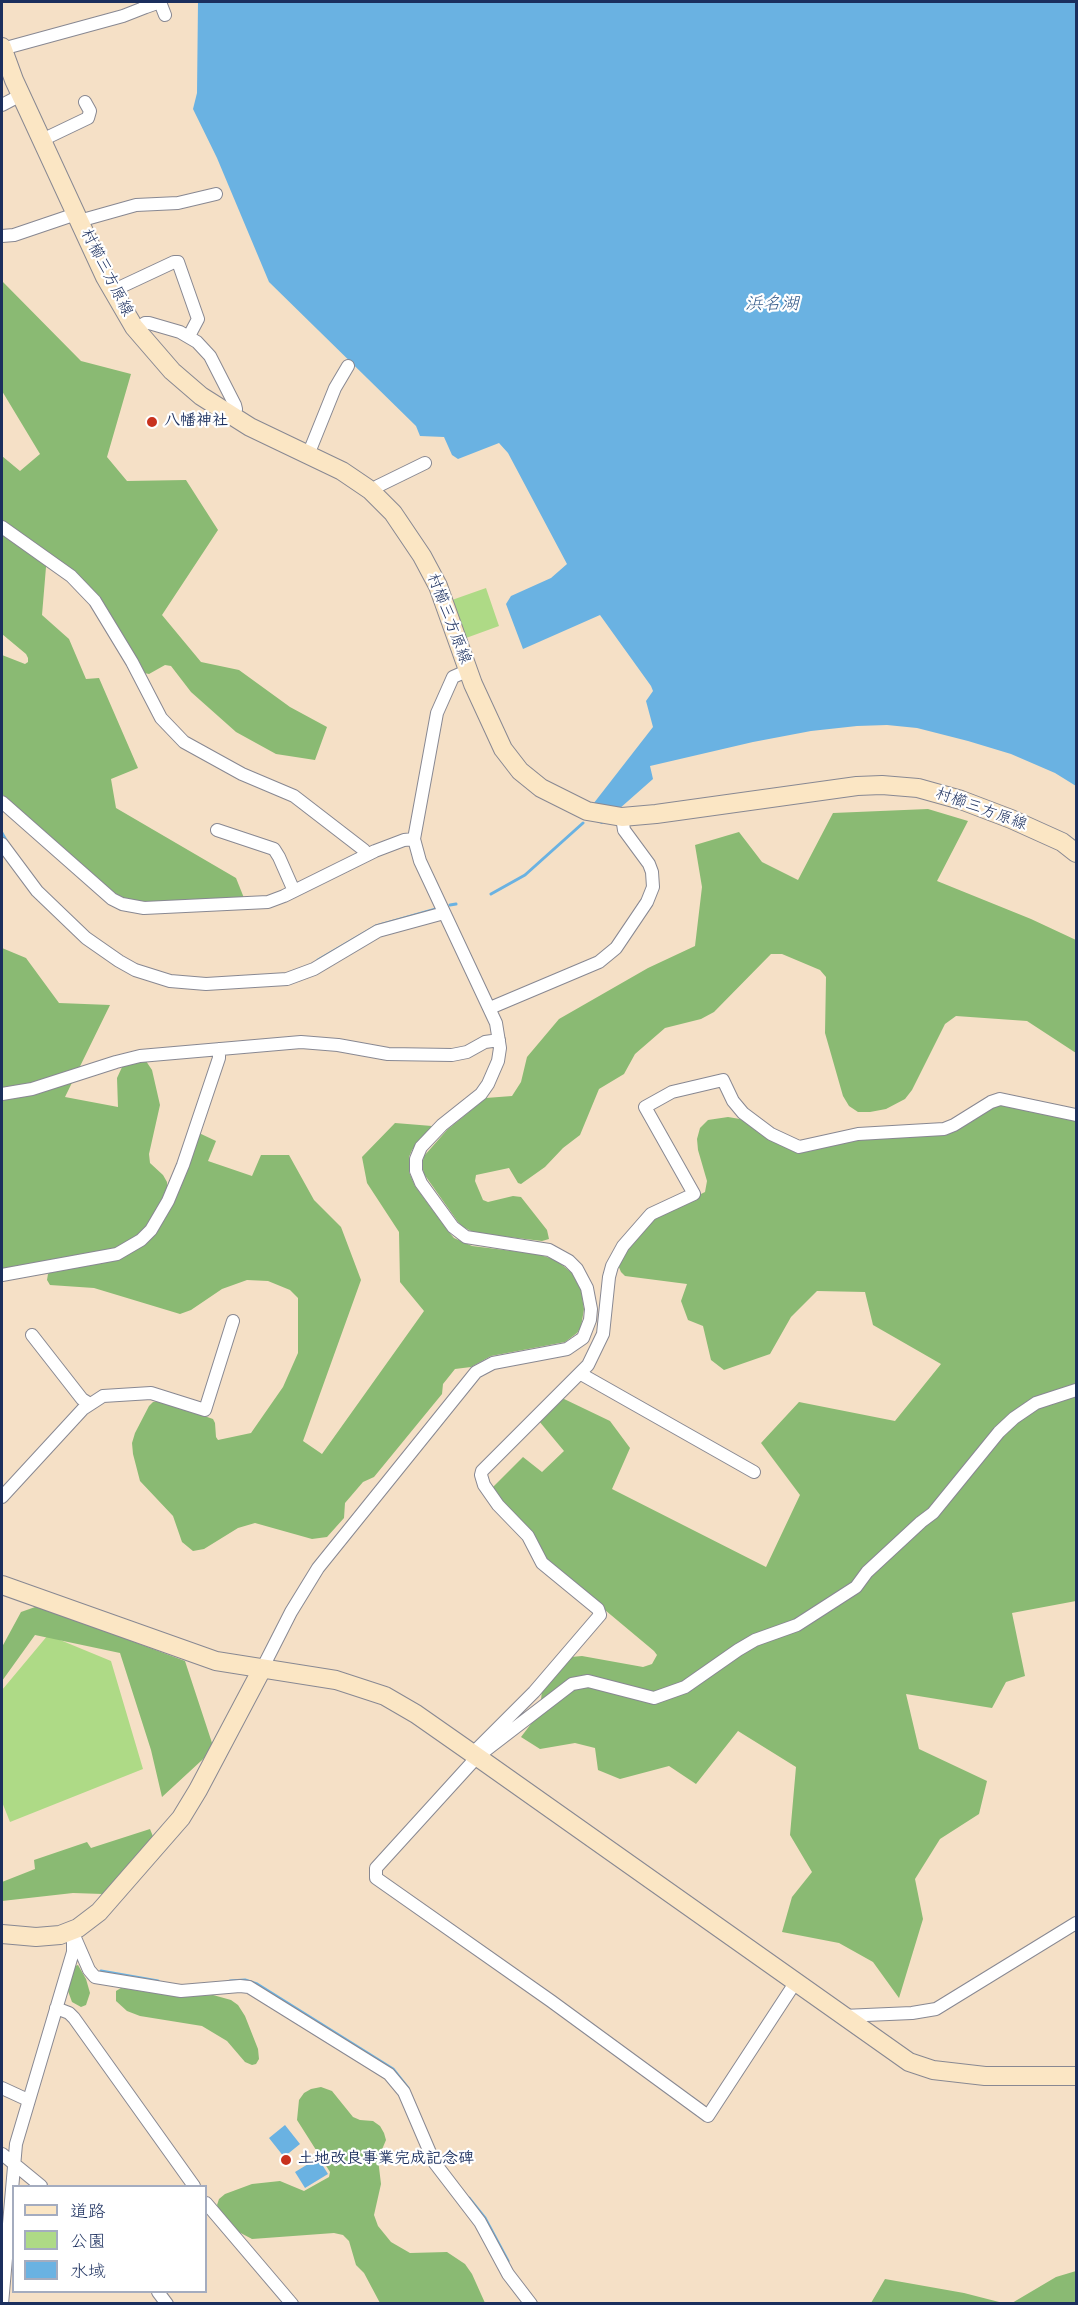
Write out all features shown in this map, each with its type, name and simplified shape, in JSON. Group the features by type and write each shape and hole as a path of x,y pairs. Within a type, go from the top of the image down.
{"street":[{"path":"2,50 94,22 118,18 146,4 160,2 165,15"},
{"name":"村櫛三方原線","path":"2,50 112,291 136,329 158,357 201,396 233,418 342,471 372,492 393,513 422,556 444,602 488,719 511,760 542,788 591,812 622,817 843,787 882,785 918,788 961,800 1062,842 1077,853"},
{"path":"2,105 21,95"},
{"path":"42,140 88,118 90,111 85,102"},
{"path":"2,236 136,205 178,202 216,194"},
{"path":"112,291 178,262 198,319 189,336"},
{"path":"136,329 145,323 171,328 189,336 204,349 215,365 235,405 233,418"},
{"path":"308,455 335,388 348,366"},
{"path":"372,492 378,486 425,463"},
{"path":"2,527 71,576 95,601 132,662 161,718 178,737 225,765 294,796 364,850 367,855"},
{"path":"2,1934 36,1937 60,1935 72,1931 89,1920 109,1902 181,1818 198,1790 291,1612 318,1568 476,1372 493,1363 567,1349 583,1338 590,1320 588,1288 577,1269 560,1255 549,1250 474,1240 459,1233 421,1183 416,1171 416,1159 421,1147 442,1125 481,1094 498,1061 499,1040 496,1023 420,861 414,839 437,713 453,677 469,670"},
{"path":"2,802 102,892 122,904 144,908 259,903 276,899 367,855 404,840 414,839"},
{"path":"490,1008 599,962 616,948 647,902 653,887 649,864 624,830 622,817"},
{"path":"217,830 274,849 294,891"},
{"path":"2,844 38,891 86,938 135,970 170,981 206,984 287,980 314,969 378,931 444,913"},
{"path":"2,1094 32,1089 128,1059 219,1049 302,1042 338,1045 388,1054 452,1055 466,1052 485,1042 499,1040"},
{"path":"2,1275 117,1254 130,1248 151,1230 168,1201 183,1165 219,1058 219,1049"},
{"path":"477,1757 478,1748 539,1687 600,1615 598,1610 542,1563 528,1536 498,1505 484,1485 481,1475 482,1471 581,1374 599,1345 605,1322 609,1277 623,1246 651,1214 694,1194 645,1107 664,1095 723,1080 733,1101 743,1113 771,1134 800,1148 845,1136 944,1129 1000,1099 1077,1115"},
{"path":"2,1497 90,1404 103,1396 151,1392 205,1410 233,1321"},
{"path":"32,1335 82,1399 90,1404"},
{"path":"583,1338 599,1345"},
{"path":"581,1374 754,1472"},
{"path":"795,1983 708,2116 376,1878 376,1868 477,1757 572,1684 588,1681 654,1698 685,1687 738,1650 755,1641 797,1625 856,1587 867,1572 933,1513 999,1432 1014,1418 1036,1403 1077,1390"},
{"path":"2,1585 227,1664 336,1680 377,1693 416,1714 909,2062 933,2070 985,2076 1077,2076"},
{"path":"843,2016 912,2013 936,2009 1077,1923"},
{"path":"2,2304 16,2144 73,1952 72,1931"},
{"path":"72,1931 89,1970 95,1977 187,1992 249,1987 389,2074 404,2092 434,2162 480,2222 508,2274 531,2304"},
{"path":"56,2008 74,2018 193,2185"},
{"path":"2,2088 28,2100"},
{"path":"2,2154 39,2185"},
{"path":"207,2204 292,2304"}],"green space":[{"path":"2,281 81,361 131,374 107,457 127,481 186,480 218,530 162,615 201,662 239,670 290,707 327,727 315,760 276,754 236,732 191,692 171,666 165,665 149,674 144,673 109,613 47,555 42,615 69,639 86,679 99,678 138,768 111,779 116,808 236,878 244,898 145,903 124,899 106,887 2,794 2,655 25,664 28,658 2,634 2,456 20,471 40,454 2,391"},
{"path":"486,588 499,626 466,638 452,600"},
{"path":"928,809 968,821 937,881 1076,940 1076,1053 1027,1021 956,1016 945,1024 912,1090 905,1099 886,1109 858,1112 849,1106 843,1096 825,1033 826,977 820,970 782,954 771,954 714,1012 701,1019 665,1028 635,1054 624,1074 599,1089 580,1135 563,1148 545,1167 521,1184 509,1168 476,1175 475,1181 483,1200 488,1202 513,1196 521,1197 547,1230 549,1239 542,1241 475,1233 458,1222 424,1174 422,1165 424,1156 447,1130 486,1098 512,1096 521,1082 527,1057 559,1019 648,968 695,946 702,887 695,845 739,832 762,862 798,880 833,813"},
{"path":"2,948 26,958 59,1003 110,1005 65,1097 118,1107 117,1078 123,1065 146,1061 152,1070 160,1105 149,1154 150,1163 163,1175 167,1182 167,1191 147,1227 127,1244 102,1253 2,1269"},
{"path":"997,1104 1076,1119 1076,1601 1012,1613 1025,1676 1006,1682 992,1708 906,1694 919,1749 987,1781 979,1814 940,1839 915,1879 923,1919 899,1998 873,1962 839,1943 782,1932 792,1897 812,1872 790,1835 796,1767 738,1731 696,1784 669,1766 620,1779 598,1770 595,1748 575,1743 540,1749 521,1737 540,1712 542,1689 571,1657 582,1656 643,1667 652,1664 657,1655 550,1564 491,1489 523,1457 542,1472 564,1451 539,1421 562,1398 610,1421 630,1448 612,1489 766,1567 800,1495 761,1443 799,1402 895,1421 941,1364 873,1325 865,1292 817,1291 791,1317 770,1354 724,1370 711,1360 703,1326 688,1320 681,1301 687,1284 625,1276 618,1265 621,1258 648,1223 660,1214 705,1192 707,1181 697,1139 700,1128 708,1120 728,1117 740,1119 794,1150 846,1140 939,1134"},
{"path":"395,1123 432,1126 412,1150 409,1157 409,1172 415,1186 454,1238 472,1246 537,1254 556,1260 572,1273 581,1290 584,1309 581,1327 565,1342 491,1356 471,1367 455,1369 443,1384 442,1394 374,1477 363,1482 345,1503 344,1518 327,1537 312,1539 255,1523 238,1528 204,1549 193,1551 182,1542 173,1516 140,1481 133,1454 132,1443 135,1433 149,1406 153,1402 160,1401 213,1419 218,1440 251,1433 283,1387 298,1353 298,1298 290,1290 268,1281 247,1280 222,1289 191,1310 180,1314 94,1288 50,1285 47,1280 48,1274 53,1270 118,1259 144,1244 199,1133 216,1141 208,1161 252,1176 261,1155 289,1155 314,1200 341,1227 361,1280 303,1441 322,1454 424,1311 400,1282 399,1232 367,1183 362,1157"},
{"path":"38,1606 185,1661 214,1749 162,1797 151,1750 120,1653 35,1635 2,1681 2,1647 21,1612"},
{"path":"48,1635 111,1661 143,1769 10,1822 2,1802 2,1690"},
{"path":"150,1829 154,1839 103,1894 73,1893 2,1901 2,1882 35,1869 34,1860 87,1842 91,1848"},
{"path":"78,1965 86,1979 90,1993 86,2005 81,2007 72,2002 68,1991 75,1966"},
{"path":"121,1988 180,1997 213,1995 231,2000 238,2005 245,2016 258,2049 259,2059 256,2064 252,2065 245,2062 227,2041 202,2026 140,2016 127,2011 116,2001 116,1991"},
{"path":"321,2087 332,2091 353,2117 373,2121 384,2133 386,2140 378,2159 381,2184 374,2215 378,2226 391,2242 410,2253 447,2252 465,2264 485,2303 380,2303 364,2273 356,2265 349,2241 343,2235 334,2233 252,2239 235,2230 220,2212 217,2205 219,2199 225,2194 252,2184 280,2181 304,2191 329,2177 330,2172 297,2120 299,2100 304,2093"},
{"path":"1076,2271 1076,2303 1012,2303 1056,2277"},
{"path":"885,2279 964,2293 1003,2303 871,2303"}],"water":[{"name":"浜名湖","path":"198,2 1076,2 1076,786 1055,773 1011,754 968,741 917,728 887,725 857,726 811,731 753,742 650,766 653,779 602,824 583,817 653,727 646,701 653,691 651,686 600,615 523,649 506,604 511,596 551,578 567,564 508,453 499,443 458,459 452,455 444,437 420,436 416,426 269,282 217,158 193,109 197,93"},
{"path":"285,2125 300,2144 284,2157 269,2138"},
{"path":"318,2158 328,2174 305,2188 295,2172"}],"waterway":[{"path":"491,894 525,875 583,823"},
{"path":"2,833 7,842"},
{"path":"450,905 456,904"},
{"path":"318,960 376,926 436,909"},
{"path":"101,1971 158,1981"},
{"path":"230,1981 245,1980 257,1984 393,2069 408,2088"},
{"path":"469,2198 485,2218 508,2261"}],"place":[{"name":"八幡神社","path":"152,422"},
{"name":"土地改良事業完成記念碑","path":"286,2160"}]}
